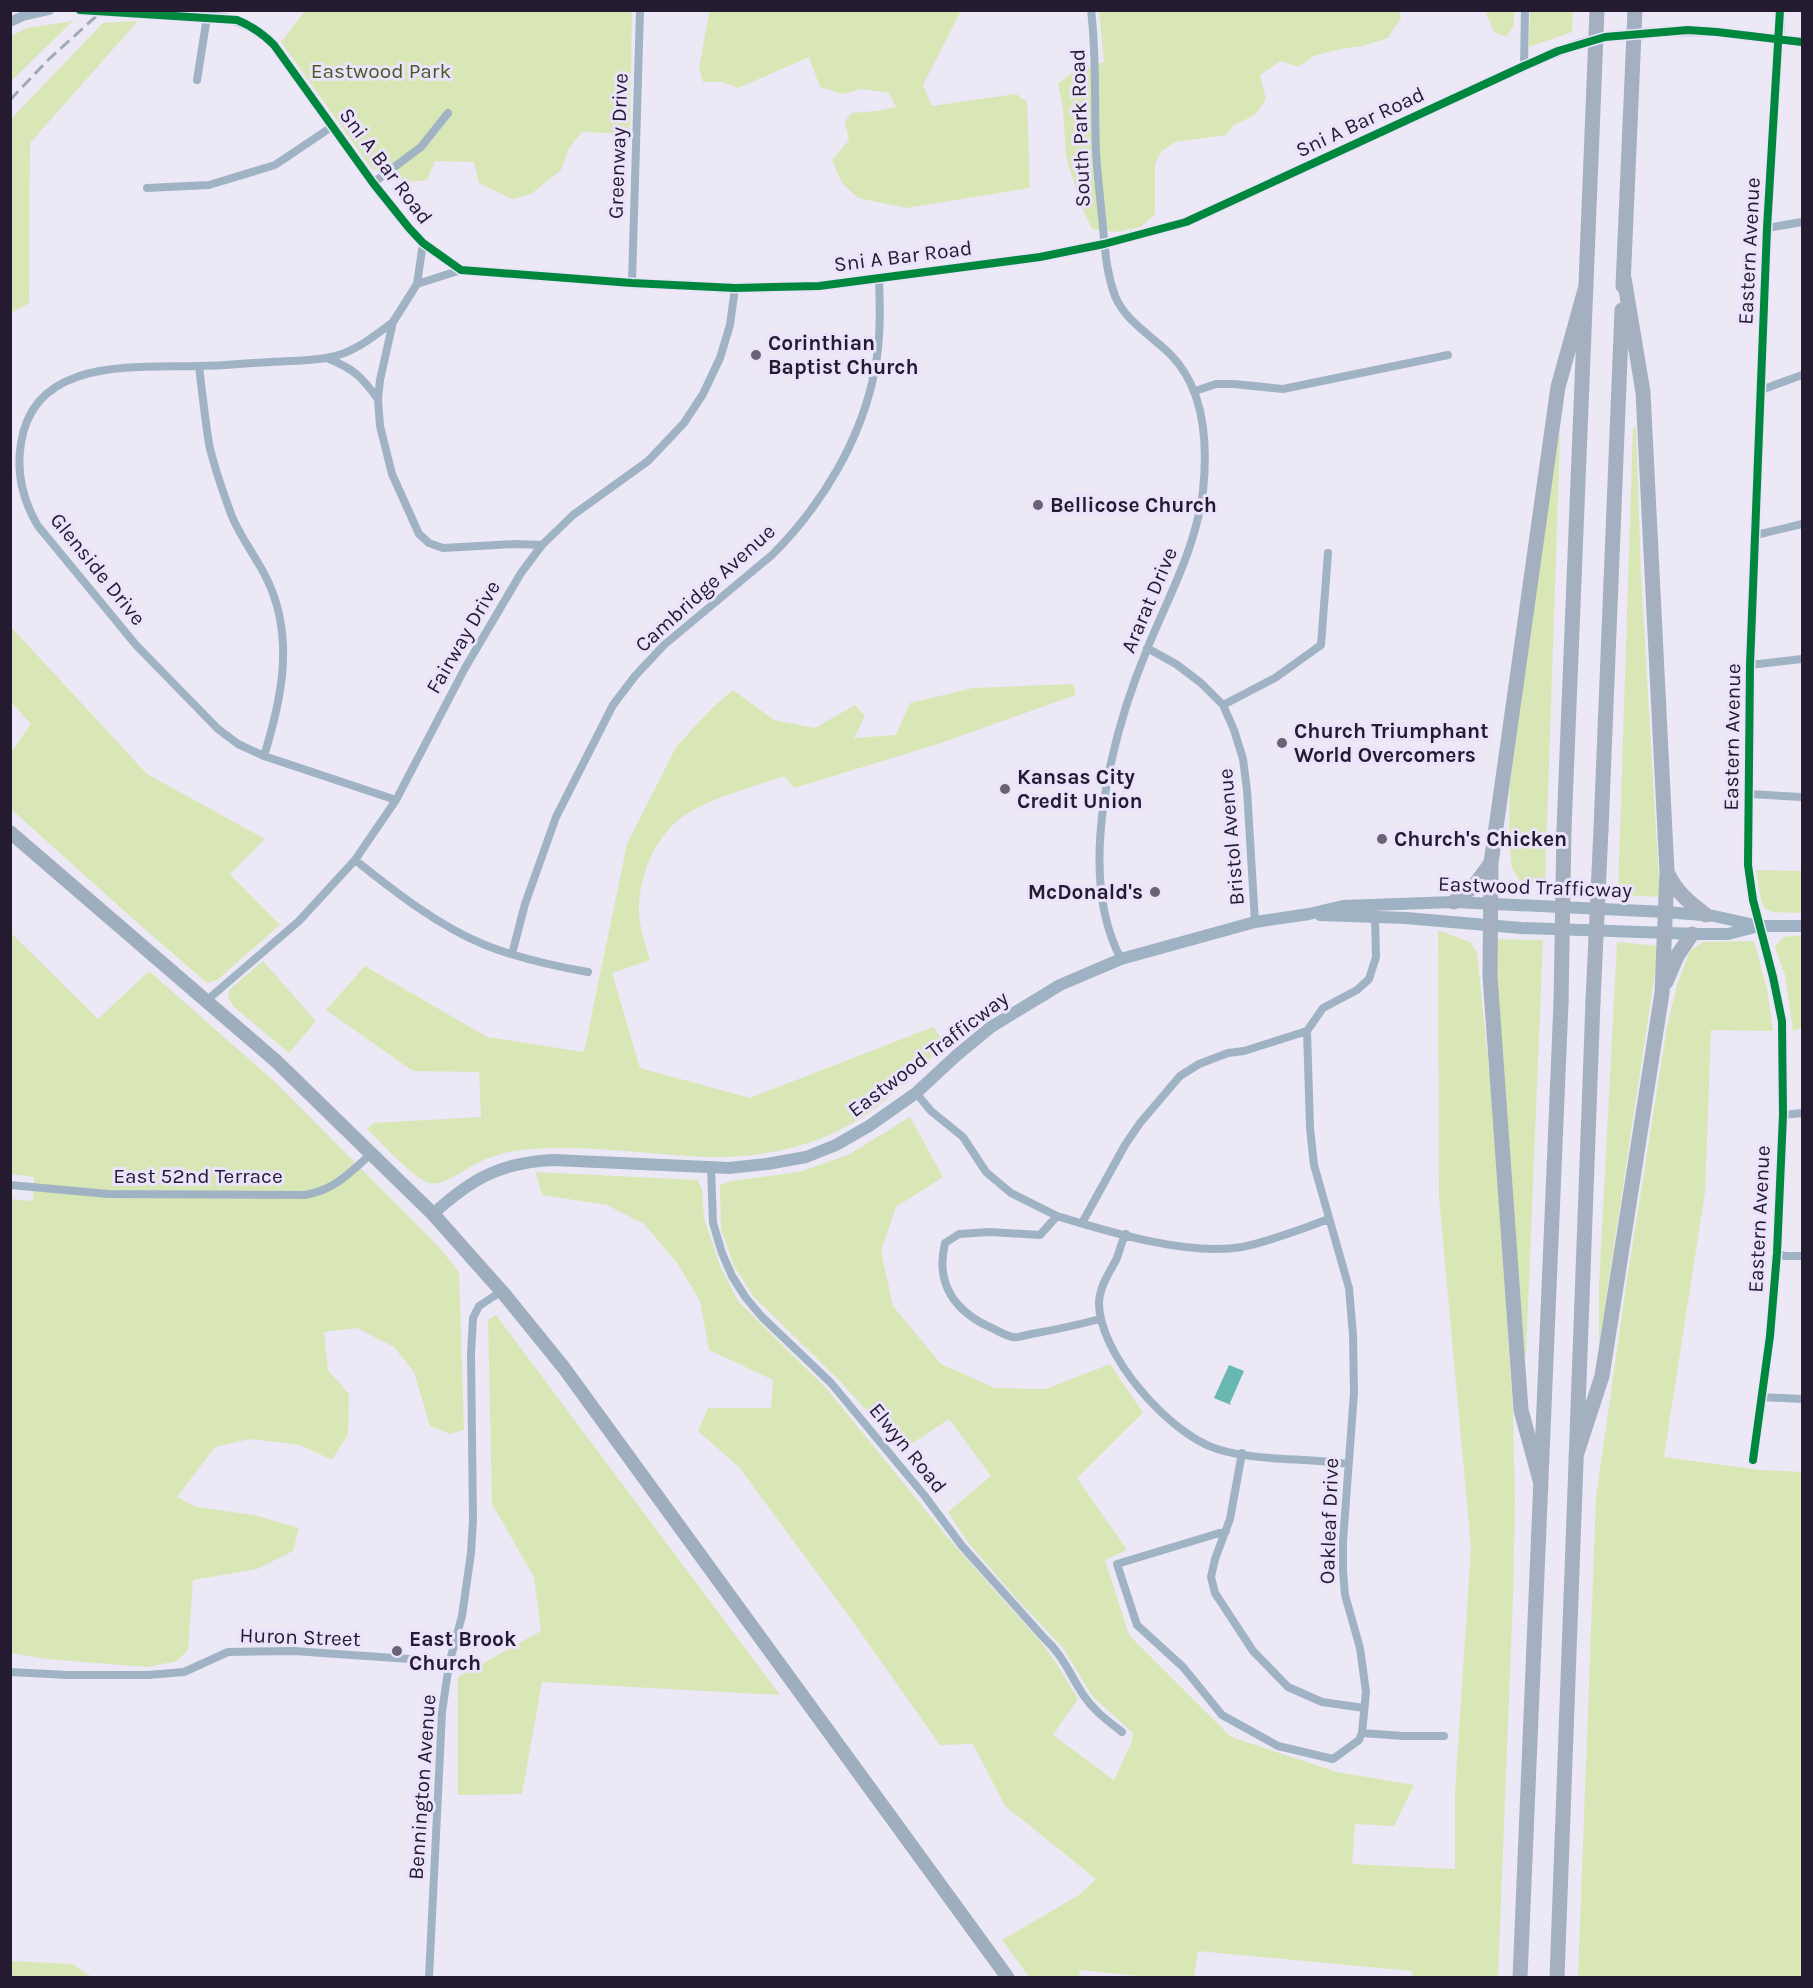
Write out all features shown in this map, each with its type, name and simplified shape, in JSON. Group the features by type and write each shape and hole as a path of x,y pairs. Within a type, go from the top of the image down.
{"highway":[{"path":"1520,1977 1561,1003 1564,829 1597,10"},
{"path":"1557,1977 1593,1001 1635,10"},
{"path":"1576,1456 1602,1376 1662,993 1666,912 1667,872 1643,392 1624,278"},
{"path":"1541,1484 1521,1410 1490,976 1491,863 1558,387 1586,286"},
{"path":"10,832 276,1061 433,1214 502,1292 564,1368 1008,1977"},
{"path":"1454,902 1475,885 1491,863"},
{"path":"1667,872 1683,897 1706,915"},
{"path":"1662,993 1677,956 1692,934"}],"main road":[{"name":"Eastwood Trafficway","path":"433,1214 475,1181 503,1168 528,1161 554,1160 711,1167 767,1164 806,1157 836,1145 869,1126 916,1093 957,1055 1009,1016 1060,985 1121,959 1255,922 1343,906 1491,902 1706,915 1759,926 1803,926"},
{"name":"Eastwood Trafficway","path":"1309,914 1692,934 1728,934 1759,926"}],"street":[{"path":"10,22 23,16 49,10"},
{"name":"Sni A Bar Road","path":"80,10 237,20 263,34 409,228 423,243 461,270 735,288 819,285 1040,257 1104,244 1186,222 1558,51 1605,38 1688,30 1803,42"},
{"name":"Greenway Drive","path":"632,283 640,10"},
{"name":"South Park Road","path":"1091,10 1094,37 1096,151 1104,244"},
{"path":"1524,66 1525,10"},
{"name":"Eastern Avenue","path":"1753,1460 1770,1336 1777,1252 1782,1115 1782,1022 1759,926 1748,865 1750,665 1767,228 1780,10"},
{"path":"197,80 207,17"},
{"path":"373,183 421,147 448,113"},
{"path":"147,188 209,185 275,165 333,126"},
{"path":"1767,228 1803,222"},
{"path":"423,243 417,284 393,322 380,380 378,399 380,426 392,474 419,534 429,543 443,548 542,545"},
{"name":"Ararat Drive","path":"1104,244 1107,273 1117,299 1136,326 1171,354 1196,391 1204,431 1203,489 1196,531 1185,563 1130,693 1115,744 1105,796 1099,882 1102,911 1110,940 1121,959"},
{"path":"417,284 461,270"},
{"name":"Cambridge Avenue","path":"512,954 525,904 556,817 613,705 635,676 664,645 788,539 817,503 843,459 861,418 875,370 880,326 879,277"},
{"name":"Fairway Drive","path":"206,1001 299,921 355,860 396,800 465,668 521,573 542,545 573,515 648,460 684,423 703,394 720,358 730,325 735,288"},
{"name":"Glenside Drive","path":"393,322 358,348 327,358 199,366 109,368 82,375 62,383 43,398 30,415 15,457 29,511 38,526 136,645 218,729 238,744 264,756 396,800"},
{"path":"1196,391 1216,384 1283,389 1448,355"},
{"name":"Glenside Drive","path":"327,358 350,367 378,399"},
{"path":"199,366 210,446 232,515 246,545 270,585 281,618 284,645 282,681 274,723 264,756"},
{"path":"1761,390 1803,375"},
{"path":"1756,535 1803,524"},
{"path":"1223,705 1275,678 1321,645 1328,553"},
{"name":"Bristol Avenue","path":"1148,648 1188,673 1223,705 1234,730 1243,759 1246,780 1255,922"},
{"path":"1750,665 1803,659"},
{"path":"1749,794 1803,797"},
{"path":"355,860 396,893 483,944 548,965 588,972"},
{"path":"1082,1223 1125,1145 1140,1123 1180,1076 1199,1064 1228,1053 1244,1051 1307,1031 1323,1008 1365,984 1376,957 1375,917"},
{"name":"Oakleaf Drive","path":"1307,1031 1310,1128 1314,1165 1349,1288 1352,1323 1354,1393 1343,1571 1345,1595 1360,1648 1366,1692 1362,1733"},
{"path":"916,1093 931,1111 963,1137 986,1172 1011,1193 1057,1216 1176,1246 1221,1249 1267,1241 1329,1219"},
{"path":"1782,1115 1803,1113"},
{"name":"East 52nd Terrace","path":"10,1185 108,1194 305,1195 332,1187 371,1154"},
{"name":"Elwyn Road","path":"711,1167 713,1223 732,1276 746,1298 762,1317 831,1383 924,1495 962,1546 1044,1638 1057,1649 1084,1696 1101,1717 1122,1732"},
{"path":"1057,1216 1040,1235 989,1232 959,1234 945,1243 941,1258 942,1273 947,1289 968,1316 1013,1337 1063,1329 1100,1319"},
{"path":"1126,1234 1102,1286 1099,1300 1100,1319 1106,1335 1130,1377 1155,1407 1192,1438 1219,1449 1348,1464"},
{"path":"1777,1252 1785,1256 1803,1256"},
{"name":"Bennington Avenue","path":"429,1977 442,1712 449,1664 462,1616 471,1553 473,1520 472,1318 479,1306 502,1292"},
{"path":"1761,1397 1803,1399"},
{"path":"1242,1453 1230,1520 1215,1559 1211,1577 1215,1593 1253,1651 1288,1687 1322,1702 1364,1708"},
{"path":"1226,1531 1117,1564 1137,1625 1184,1667 1222,1715 1278,1746 1333,1759 1359,1740 1362,1733 1444,1736"},
{"name":"Huron Street","path":"10,1672 68,1675 148,1675 184,1672 228,1652 294,1651 449,1664"}],"green space":[{"name":"Eastwood Park","path":"305,11 632,11 630,134 582,132 569,148 561,170 531,194 512,199 479,183 474,162 435,161 427,180 408,182 372,169 281,42"},
{"path":"707,11 961,11 923,85 932,106 1016,94 1027,102 1030,188 906,208 858,198 842,183 832,160 849,140 845,121 852,113 896,107 889,93 861,89 843,94 820,87 809,57 738,88 723,82 703,82 699,68 709,13"},
{"path":"1099,11 1399,11 1401,18 1388,38 1363,46 1314,56 1298,67 1281,61 1260,75 1266,99 1255,115 1234,125 1226,135 1175,142 1161,152 1155,164 1155,214 1141,227 1116,232 1092,229 1081,205 1066,157 1063,110 1058,84 1070,74 1104,62"},
{"path":"1485,11 1514,11 1514,26 1506,37 1494,32"},
{"path":"1530,11 1573,11 1572,32 1529,47"},
{"path":"73,21 11,81 11,36 27,28"},
{"path":"138,21 30,143 29,303 11,313 11,119 103,23"},
{"path":"1633,427 1636,428 1641,575 1660,897 1618,895"},
{"path":"1555,437 1560,437 1545,884 1528,884 1519,880 1512,868 1509,844 1510,783"},
{"path":"11,627 147,774 265,839 230,874 280,925 217,980 207,983 11,809 11,752 31,724 11,702"},
{"path":"1073,684 1076,695 941,743 794,788 784,776 718,799 697,808 673,825 663,836 648,862 641,891 639,913 650,960 612,973 640,1068 750,1098 933,1027 945,1044 917,1072 867,1114 809,1143 767,1153 703,1157 567,1148 521,1150 486,1159 450,1179 435,1183 429,1183 415,1175 367,1129 374,1123 481,1117 479,1072 413,1071 326,1010 365,966 487,1037 584,1052 627,844 676,747 712,708 733,690 774,720 815,728 855,705 865,716 854,738 896,735 910,703 973,688"},
{"path":"1756,870 1802,871 1802,913 1773,912 1765,909 1761,901"},
{"path":"1438,930 1470,942 1477,952 1493,1109 1513,1412 1515,1503 1513,1597 1498,1977 1413,1977 1412,1971 1198,1951 1194,1977 1148,1977 1080,1970 1079,1977 1029,1977 1002,1940 1079,1895 1096,1879 1005,1806 973,1744 940,1745 739,1467 698,1431 708,1408 771,1408 773,1380 709,1350 700,1301 678,1264 644,1224 607,1205 542,1195 536,1172 697,1180 702,1188 704,1218 721,1268 738,1301 826,1388 954,1545 1040,1641 1078,1699 1053,1735 1114,1780 1131,1744 1133,1733 1093,1697 1063,1648 967,1541 948,1512 991,1476 949,1419 902,1450 841,1382 754,1297 734,1266 721,1229 720,1185 731,1181 799,1172 848,1155 910,1117 943,1177 896,1207 881,1251 893,1306 941,1364 995,1388 1046,1389 1110,1364 1143,1413 1077,1478 1127,1550 1105,1560 1129,1635 1231,1737 1337,1772 1414,1785 1394,1826 1355,1824 1352,1864 1455,1869 1455,1792 1471,1547 1439,1198"},
{"path":"10,932 98,1019 149,971 275,1082 438,1246 459,1272 464,1430 450,1434 430,1426 414,1372 394,1347 357,1328 324,1332 328,1370 349,1394 348,1434 332,1460 300,1445 250,1439 215,1447 177,1497 196,1507 254,1515 299,1528 293,1551 257,1569 193,1580 188,1650 177,1661 147,1667 47,1659 11,1653 11,1199 33,1201 34,1177 11,1174"},
{"path":"1802,935 1802,1028 1793,1031 1785,975 1775,947 1783,937"},
{"path":"1494,939 1543,940 1526,1355 1523,1354"},
{"path":"1754,941 1767,989 1773,1031 1711,1030 1705,1192 1664,1457 1760,1470 1802,1472 1802,1977 1578,1977 1596,1497 1667,1027 1677,985 1690,951 1703,942"},
{"path":"1617,942 1659,946 1599,1346 1599,1286"},
{"path":"263,961 316,1021 289,1053 233,1006 228,997 229,990"},
{"path":"496,1315 780,1695 542,1682 522,1794 458,1795 458,1677 541,1631 534,1577 492,1504 488,1320"},
{"path":"10,1961 72,1964 92,1977 11,1977"}],"shaded area":[{"path":"1229,1365 1244,1371 1231,1405 1214,1398"}],"railway":[{"path":"10,100 48,60 103,10"}],"cycle path":[{"path":"80,10 237,20 257,30 274,45 373,183 409,228 423,243 461,270 735,288 819,286 1040,257 1104,244 1186,222 1524,66 1558,51 1605,37 1688,30 1802,42"},
{"path":"1753,1460 1770,1336 1777,1253 1783,1115 1782,1021 1753,900 1748,865 1750,665 1767,228 1780,10"}],"place":[{"name":"Corinthian Baptist Church","path":"756,355"},
{"name":"Bellicose Church","path":"1038,505"},
{"name":"Church Triumphant World Overcomers","path":"1282,743"},
{"name":"Kansas City Credit Union","path":"1005,789"},
{"name":"Church's Chicken","path":"1382,839"},
{"name":"McDonald's","path":"1155,892"},
{"name":"East Brook Church","path":"397,1651"}]}
